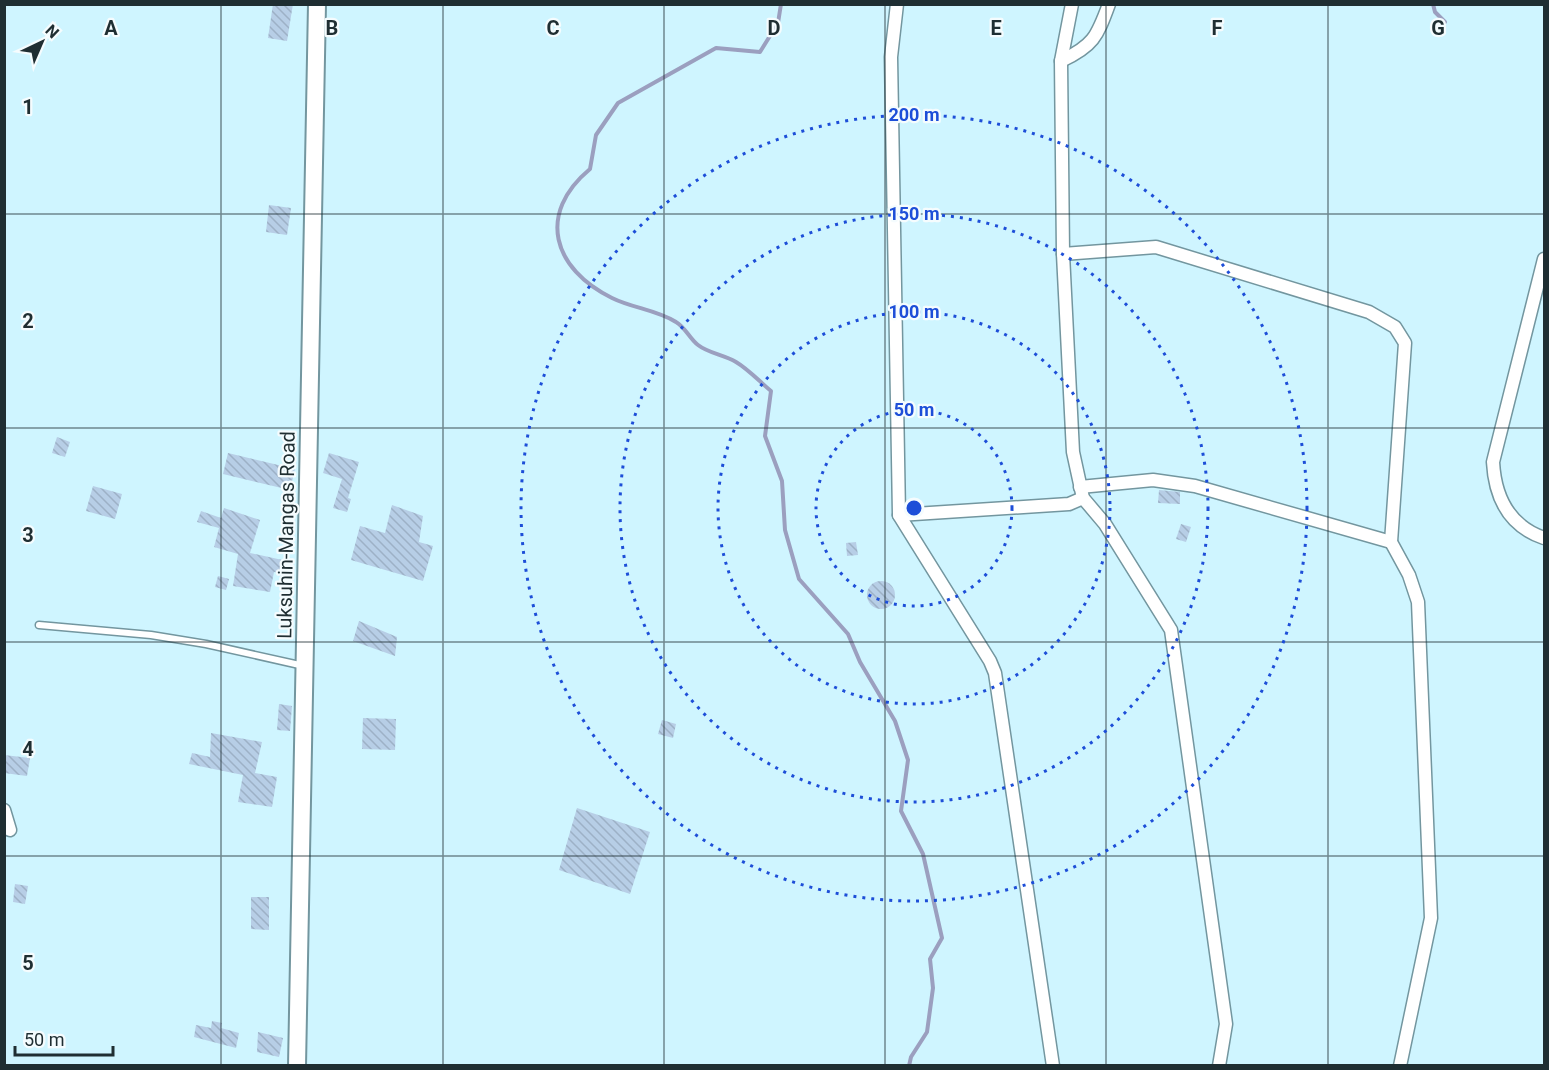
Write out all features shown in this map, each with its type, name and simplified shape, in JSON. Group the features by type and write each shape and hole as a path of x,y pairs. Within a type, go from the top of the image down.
{"main road":[{"name":"Luksuhin-Mangas Road","path":"297,1065 317,4"}],"street":[{"path":"897,4 891,57 899,515 990,661 995,674 1053,1065"},
{"path":"1072,4 1061,61 1063,254 1073,452 1082,492 1106,524 1171,630 1226,1024 1219,1065"},
{"path":"1061,61 1084,50 1094,40 1109,4"},
{"path":"1063,254 1156,247 1369,312 1395,327 1405,343 1391,542 1409,575 1418,602 1431,918 1400,1065"},
{"path":"1545,259 1540,269 1493,462 1494,484 1508,515 1533,534 1545,538"},
{"path":"899,515 1069,504 1082,492 1153,480 1195,486 1391,542"},
{"path":"4,810 10,830 4,827"}],"lane":[{"path":"39,625 173,638 305,666"}],"building":[{"path":"273,4 293,4 287,41 268,38"},
{"path":"269,205 291,208 287,235 266,232"},
{"path":"57,437 70,442 65,457 52,453"},
{"path":"228,453 295,469 290,490 223,474"},
{"path":"329,453 359,462 348,498 351,499 347,512 333,508 342,479 323,473"},
{"path":"93,486 122,494 115,519 86,511"},
{"path":"1159,490 1180,492 1180,504 1158,503"},
{"path":"392,505 423,516 419,542 433,546 423,581 351,560 360,526 385,533"},
{"path":"224,508 260,520 250,553 287,561 284,574 274,572 270,592 233,586 238,554 214,547 219,528 197,522 201,511 221,518"},
{"path":"1181,524 1191,527 1186,542 1176,539"},
{"path":"856,542 858,555 847,556 846,543"},
{"path":"218,576 229,579 226,590 215,587"},
{"path":"881,581 891,585 895,595 891,605 881,609 871,605 867,595 871,585"},
{"path":"359,621 397,637 395,656 353,641"},
{"path":"279,704 292,706 290,731 277,730"},
{"path":"363,718 396,719 395,750 362,749"},
{"path":"662,720 676,724 673,738 658,734"},
{"path":"211,733 262,742 255,773 277,777 272,807 238,802 243,775 189,764 192,753 210,757"},
{"path":"4,755 30,758 27,776 4,773"},
{"path":"577,808 650,832 630,894 559,870"},
{"path":"15,884 28,886 25,904 13,902"},
{"path":"251,897 269,897 269,930 251,929"},
{"path":"212,1021 222,1023 221,1028 239,1033 236,1048 194,1037 196,1025 211,1028"},
{"path":"258,1032 283,1038 279,1057 257,1052"}],"waterway":[{"path":"781,4 778,23 760,52 716,48 618,103 596,135 590,169 573,186 562,204 558,222 559,240 565,256 576,272 592,286 612,298 676,322 698,345 736,362 771,391 765,436 782,481 785,530 799,579 848,634 860,662 895,721 908,760 901,811 923,854 942,938 930,959 933,988 927,1032 911,1057 909,1066"},
{"path":"1433,4 1435,12 1445,22"}]}
